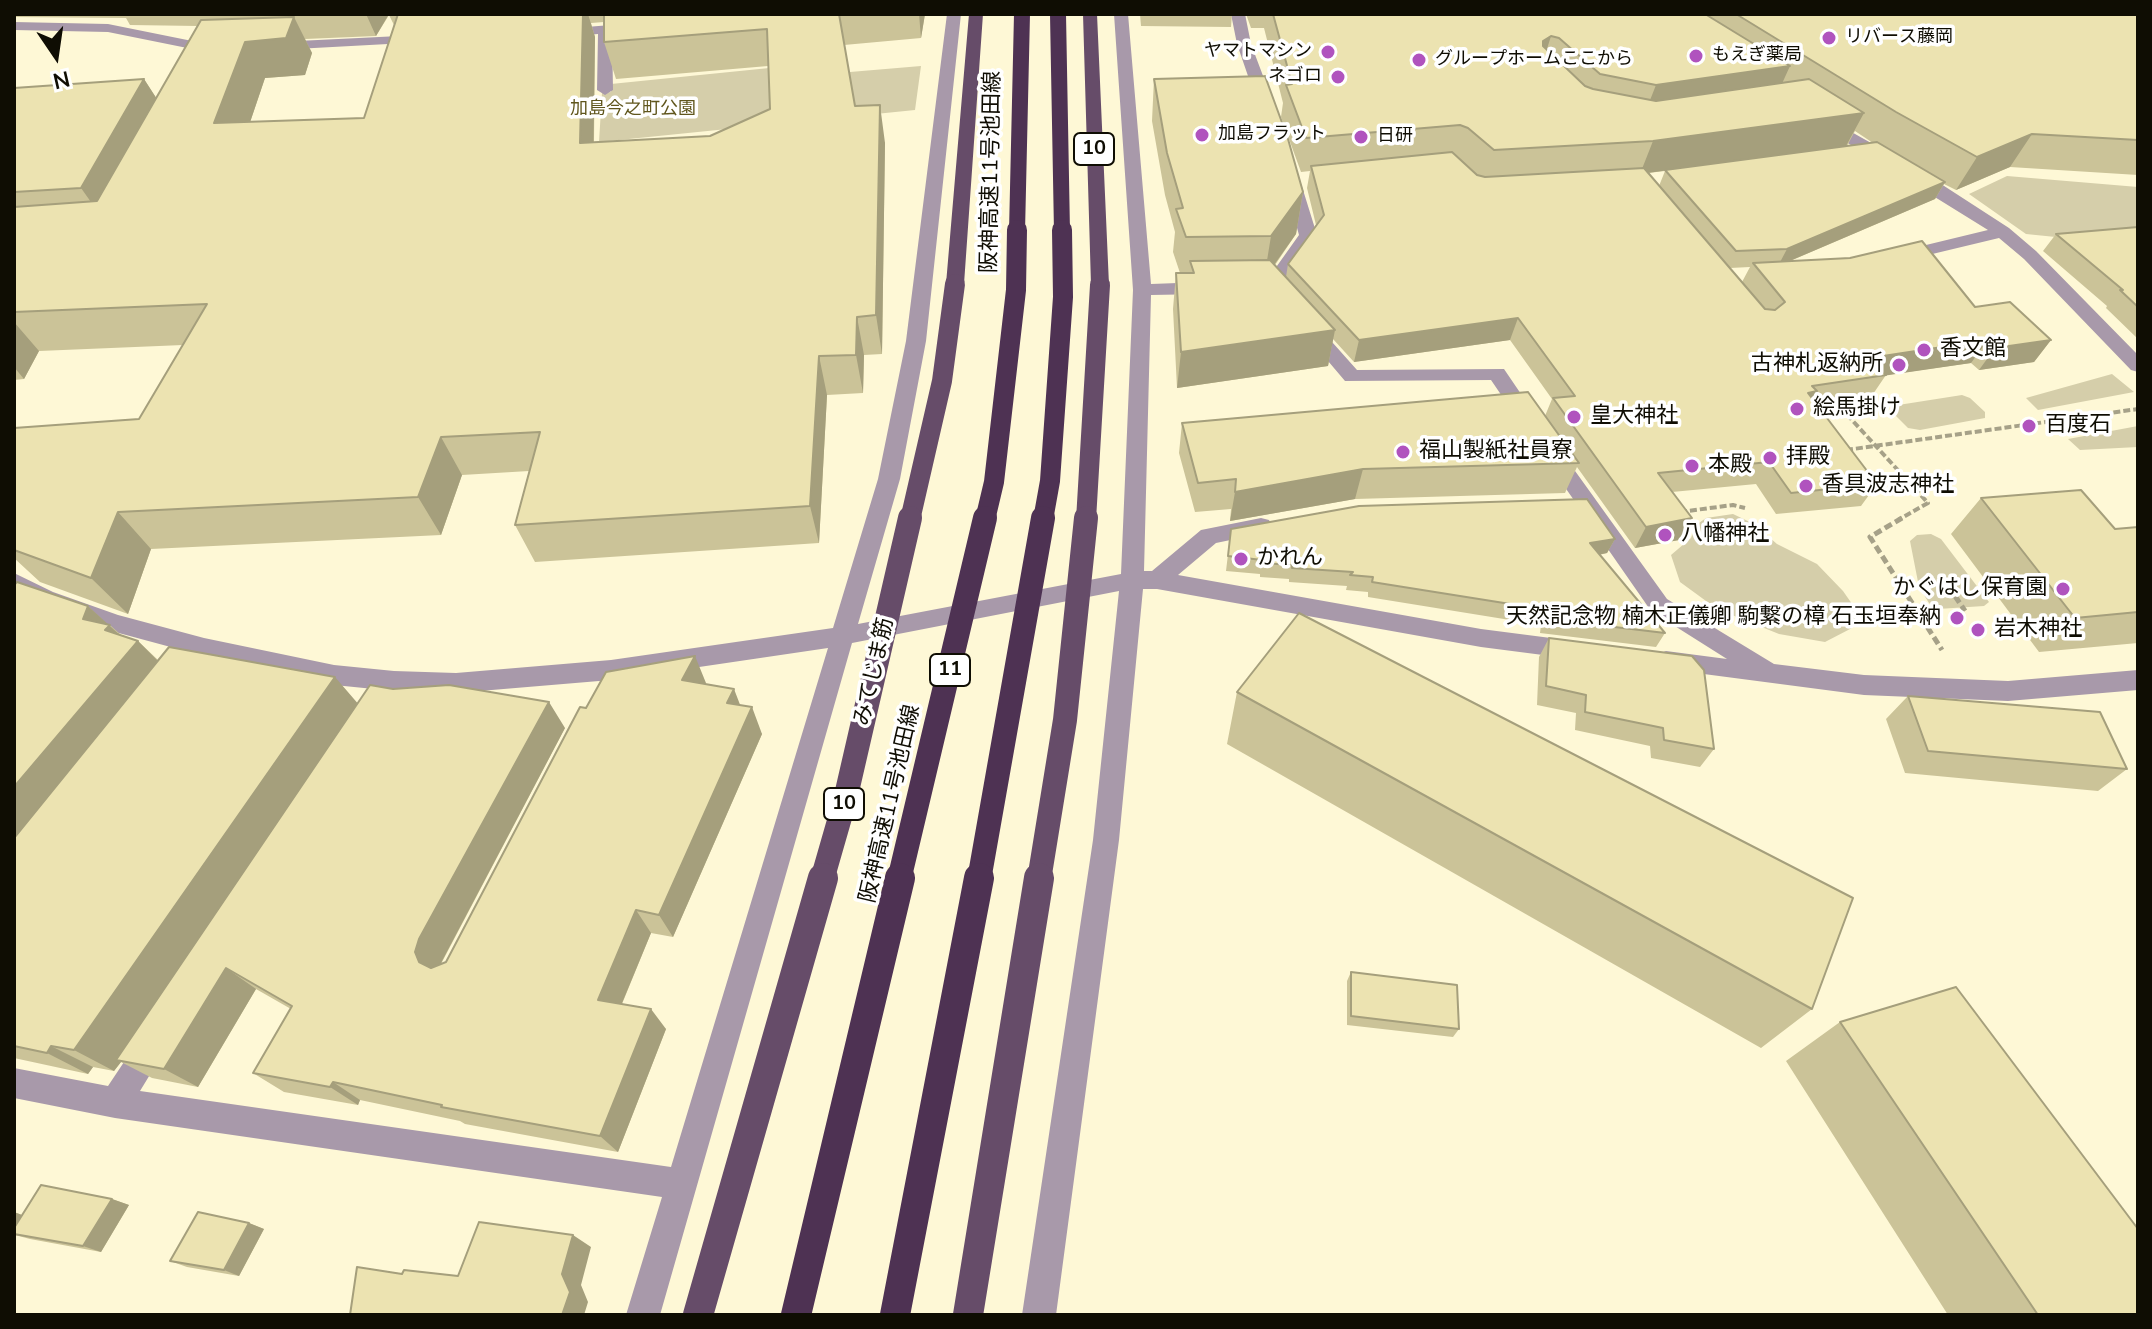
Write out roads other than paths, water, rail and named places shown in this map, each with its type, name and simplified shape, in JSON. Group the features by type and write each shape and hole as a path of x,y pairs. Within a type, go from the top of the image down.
{"highway":[{"name":"阪神高速11号池田線","path":"796,1315 994,482 1016,290 1022,14"},
{"path":"895,1315 971,926 1050,481 1063,297 1058,14"}],"main road":[{"name":"みてじま筋","path":"698,1315 845,800 942,381 955,284 976,14"},
{"name":"10","path":"968,1315 1065,720 1084,546 1100,285 1090,14"}],"street":[{"path":"108,28 122,14"},
{"path":"643,1315 889,479 916,341 954,14"},
{"path":"1039,1315 1106,840 1132,580 1142,290 1121,14"},
{"path":"1238,14 1244,44 1273,126"},
{"path":"14,26 108,28 218,54"},
{"path":"541,34 651,26"},
{"path":"605,29 605,90"},
{"path":"261,47 388,34 431,39"},
{"path":"1809,112 2003,232 2030,255 2138,366"},
{"path":"1840,156 1870,151"},
{"path":"1283,154 1301,180 1308,235 1264,287 1352,376 1497,374 1659,605 1774,675"},
{"path":"1883,262 1935,246 2003,232"},
{"path":"1142,290 1229,288"},
{"path":"1556,504 1586,503"},
{"path":"1157,580 1209,536 1286,522"},
{"path":"14,582 45,598 115,623 204,647 334,675 394,681 456,683 611,670 843,636 1132,580 1157,580 1481,638 1604,653"},
{"path":"24,621 45,598"},
{"path":"185,671 204,647"},
{"path":"1650,659 1864,685 2008,691 2138,680"},
{"path":"597,698 611,670"},
{"path":"377,708 394,681"},
{"path":"115,1103 167,1024"},
{"path":"14,1083 115,1103 680,1184"}],"place":[{"name":"リバース藤岡","path":"1829,38"},
{"name":"ヤマトマシン","path":"1328,52"},
{"name":"もえぎ薬局","path":"1696,56"},
{"name":"グループホームここから","path":"1419,60"},
{"name":"ネゴロ","path":"1338,77"},
{"name":"加島フラット","path":"1202,135"},
{"name":"日研","path":"1361,137"},
{"name":"香文館","path":"1924,350"},
{"name":"古神札返納所","path":"1899,365"},
{"name":"絵馬掛け","path":"1797,409"},
{"name":"皇大神社","path":"1574,417"},
{"name":"百度石","path":"2029,426"},
{"name":"福山製紙社員寮","path":"1403,452"},
{"name":"拝殿","path":"1770,458"},
{"name":"本殿","path":"1692,466"},
{"name":"香具波志神社","path":"1806,486"},
{"name":"八幡神社","path":"1665,535"},
{"name":"かれん","path":"1241,559"},
{"name":"かぐはし保育園","path":"2063,589"},
{"name":"天然記念物 楠木正儀卿 駒繋の樟 石玉垣奉納","path":"1957,618"},
{"name":"岩木神社","path":"1978,630"}],"park label":[{"name":"加島今之町公園","path":"633,110"}]}
